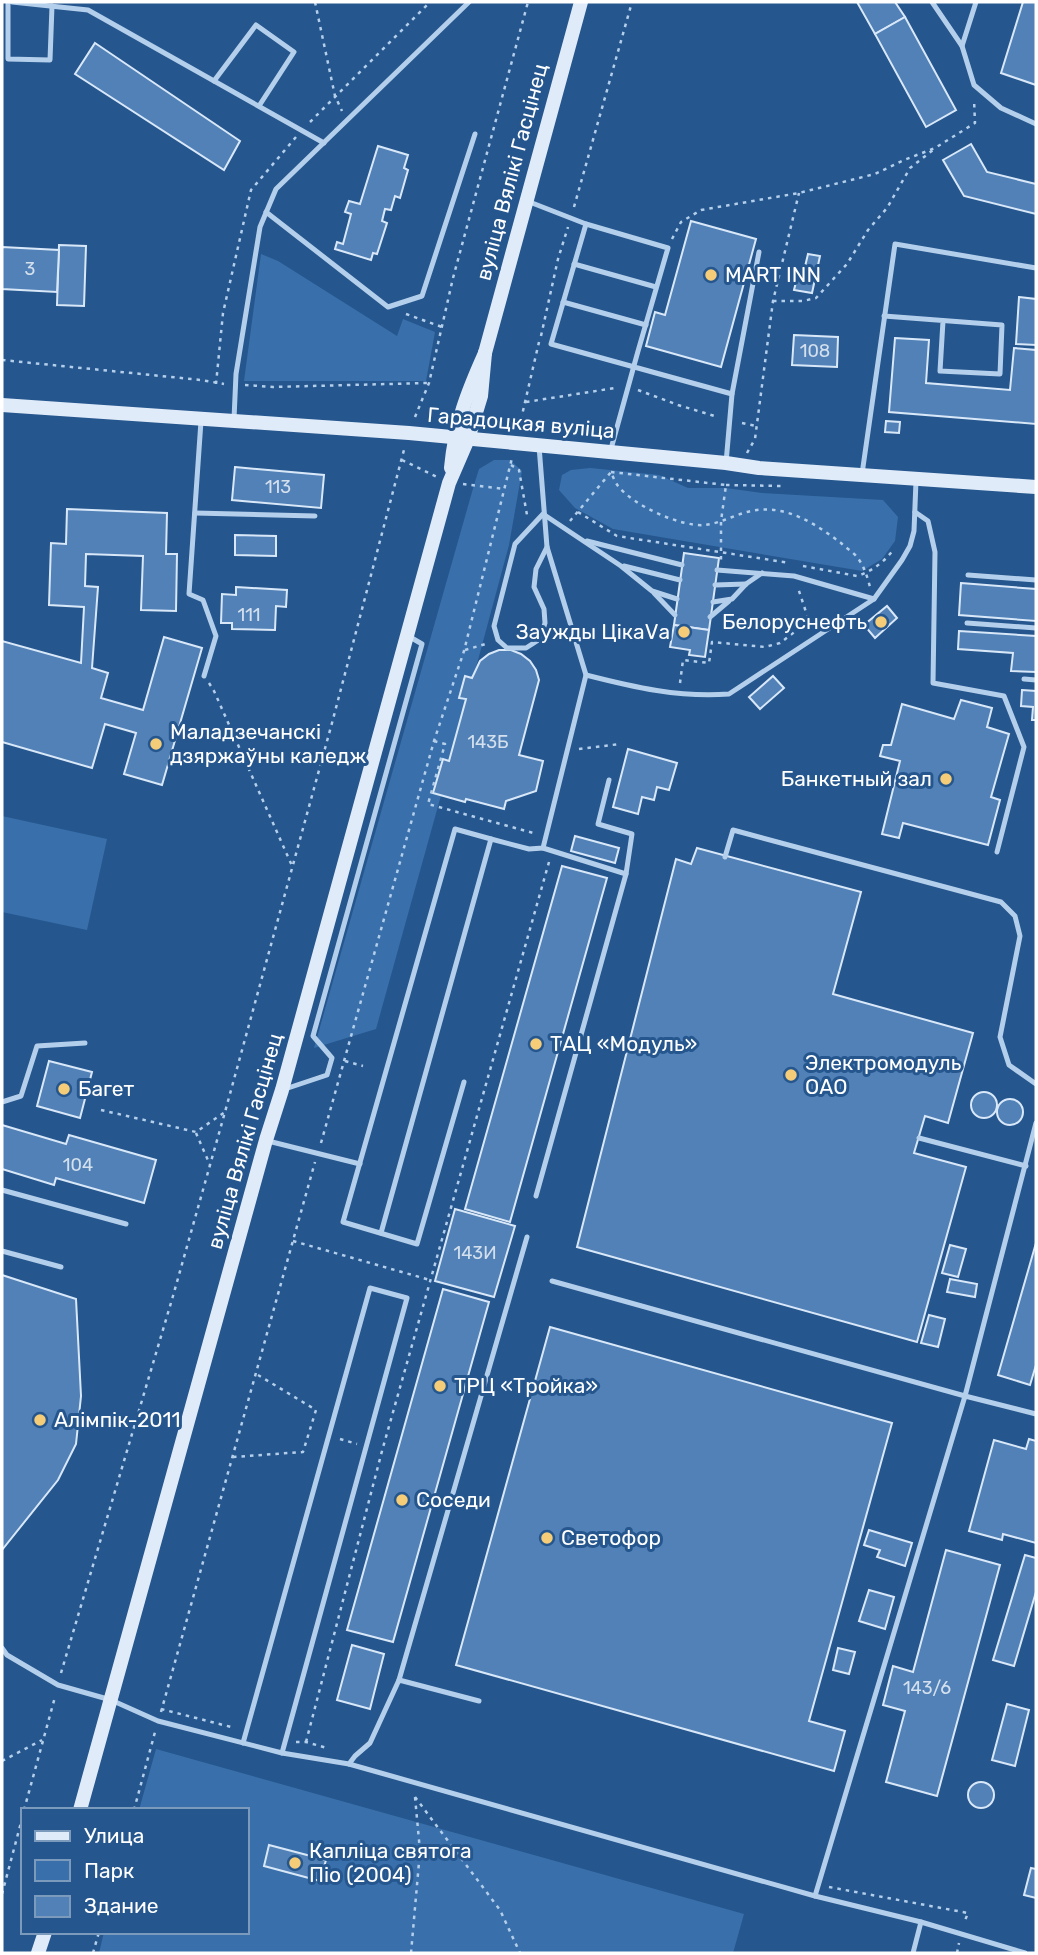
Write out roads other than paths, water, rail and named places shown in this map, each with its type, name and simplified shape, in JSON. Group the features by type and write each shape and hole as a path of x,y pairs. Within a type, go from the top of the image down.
{"main road":[{"name":"вуліца Вялікі Гасцінец","path":"81,1808 407,636 461,438 467,392 485,353 581,2"},
{"name":"Гарадоцкая вуліца","path":"2,405 409,433 733,464 1036,487"},
{"path":"38,1953 44,1934"}],"lane":[{"path":"52,6 50,60 8,59 10,2 52,6 88,10 324,144"},
{"path":"233,421 235,385 260,227 276,189 469,2"},
{"path":"932,2 962,46 974,85 1001,108 1036,124"},
{"path":"962,46 976,2"},
{"path":"214,81 256,25 294,52 259,106"},
{"path":"266,212 388,307 422,296 475,134"},
{"path":"526,201 586,224 668,248 610,452"},
{"path":"586,224 551,344 732,394"},
{"path":"862,474 895,244 1036,268"},
{"path":"733,464 730,420 732,394 759,252"},
{"path":"575,264 656,287"},
{"path":"564,302 646,325"},
{"path":"884,316 1002,325 1000,374 940,371 943,321"},
{"path":"201,418 189,594 203,600 216,636 204,676"},
{"path":"539,446 547,547 586,676 543,848"},
{"path":"586,676 652,691 708,696 729,694 874,599 902,561 910,545 914,531 916,479"},
{"path":"915,512 928,521 935,552 933,684 1004,696 1024,747 997,852"},
{"path":"195,513 314,516"},
{"path":"543,514 621,566 652,591 675,615"},
{"path":"543,514 515,544 494,626 498,640 507,648 526,648 540,639 545,623 544,609 534,587 536,569 547,547"},
{"path":"580,540 682,565"},
{"path":"621,566 680,580"},
{"path":"719,570 794,576 874,599"},
{"path":"710,617 762,573"},
{"path":"968,575 1036,580"},
{"path":"715,585 746,584"},
{"path":"652,591 677,598"},
{"path":"713,602 732,599"},
{"path":"967,623 1036,628"},
{"path":"282,1090 327,1075 332,1058 313,1036 422,644 407,636"},
{"path":"1024,679 1036,680"},
{"path":"536,1196 626,874 632,834 598,824 609,780"},
{"path":"464,1082 417,1244 343,1222 455,829 529,849 552,850 626,874"},
{"path":"725,856 733,830 1001,902 1015,916 1020,936 1000,1037 1009,1065 1036,1084"},
{"path":"381,1233 491,839"},
{"path":"2,1102 21,1096 37,1046 85,1043"},
{"path":"815,1896 965,1396 1036,1123"},
{"path":"919,1138 1026,1166"},
{"path":"266,1140 360,1164"},
{"path":"2,1190 127,1224"},
{"path":"349,1764 370,1743 400,1680 527,1237"},
{"path":"2,1251 61,1268"},
{"path":"552,1281 1036,1414"},
{"path":"243,1743 370,1288 407,1298 282,1753"},
{"path":"2,1648 7,1655 58,1685 111,1700 158,1721 282,1753 349,1764 1024,1953"},
{"path":"400,1680 479,1701"},
{"path":"913,1953 921,1922"}],"place":[{"name":"MART INN","path":"711,275"},
{"name":"Белоруснефть","path":"881,622"},
{"name":"Заужды ЦікаVа","path":"684,632"},
{"name":"Маладзечанскі дзяржаўны каледж","path":"156,744"},
{"name":"Банкетный зал","path":"946,779"},
{"name":"ТАЦ «Модуль»","path":"536,1044"},
{"name":"Электромодуль ОАО","path":"791,1075"},
{"name":"Багет","path":"64,1089"},
{"name":"ТРЦ «Тройка»","path":"440,1386"},
{"name":"Алімпік-2011","path":"40,1420"},
{"name":"Соседи","path":"402,1500"},
{"name":"Светофор","path":"547,1538"},
{"name":"Капліца святога Піо (2004)","path":"295,1863"}]}
